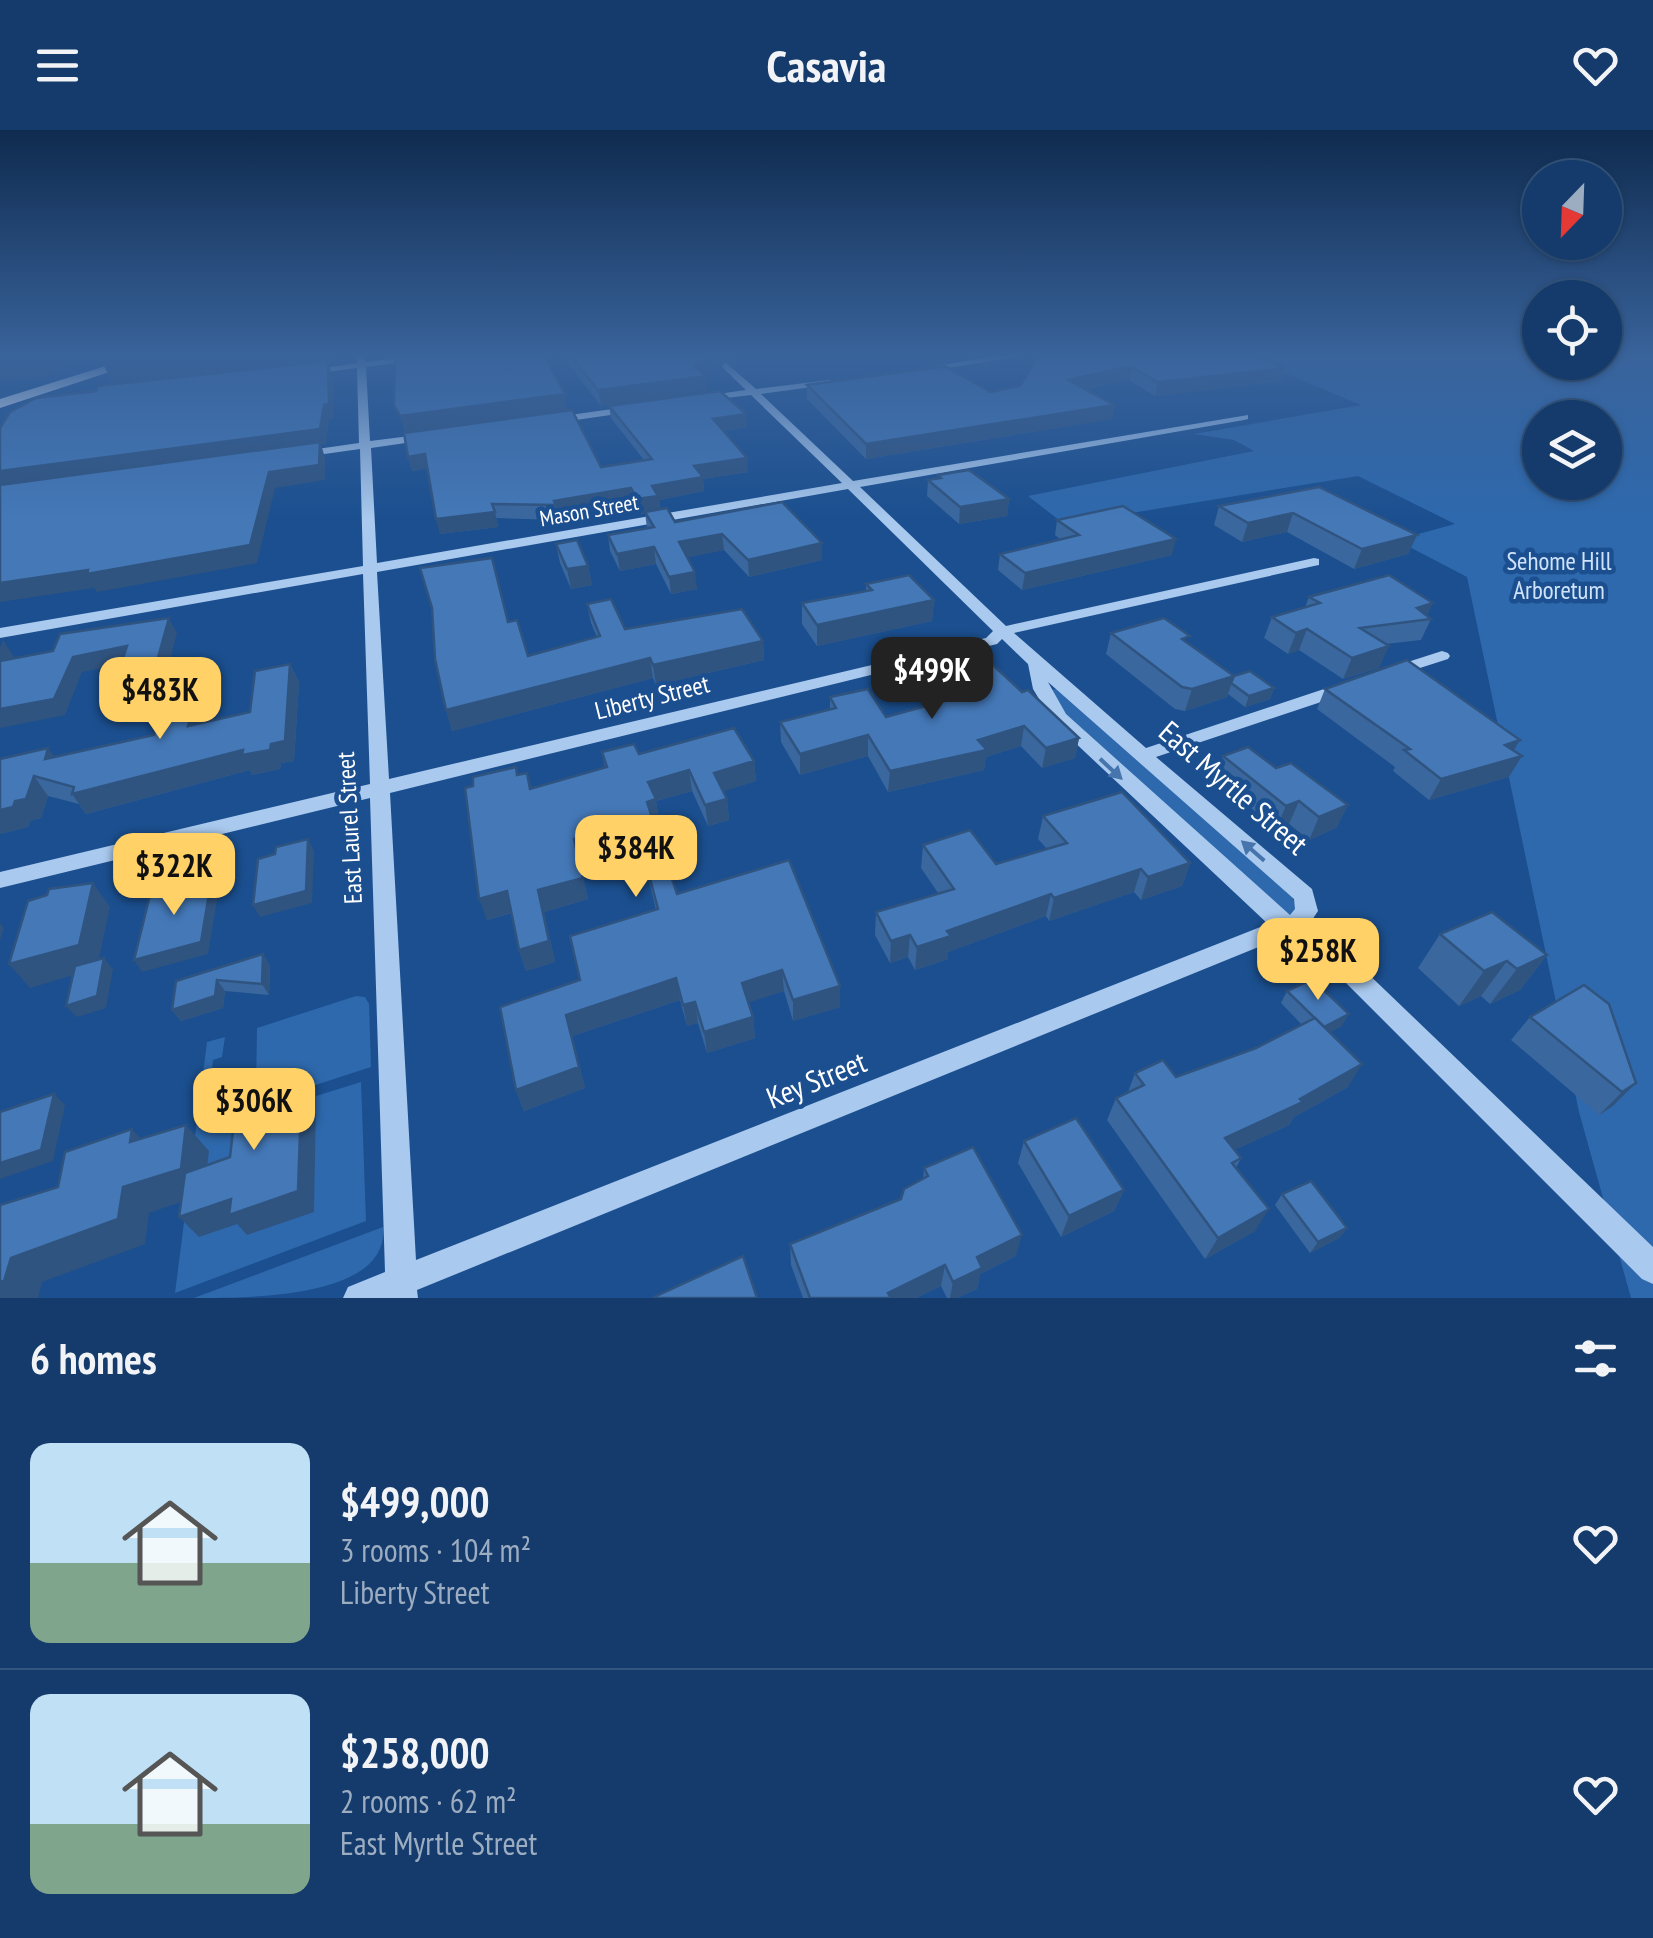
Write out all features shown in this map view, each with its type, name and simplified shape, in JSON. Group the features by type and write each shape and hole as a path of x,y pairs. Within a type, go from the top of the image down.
{"street":[{"name":"East Laurel Street","path":"363,410 402,1290"},
{"path":"540,422 631,410"},
{"name":"East Myrtle Street","path":"771,410 1036,664 1304,894 1307,910 1291,924"},
{"name":"Mason Street","path":"0,633 1244,417"},
{"path":"287,456 442,435"},
{"name":"Liberty Street","path":"0,880 991,640 1002,631 1314,562"},
{"path":"1385,674 1442,656"},
{"name":"East Myrtle Street","path":"1036,664 1042,688 1059,718 1291,924 1653,1268"},
{"path":"1142,755 1366,681"},
{"name":"Key Street","path":"359,1298 402,1290 1291,924"}],"green space":[{"name":"Sehome Hill Arboretum","path":"1335,410 1522,410 1522,500 1622,500 1622,410 1653,410 1653,1298 1631,1298 1579,1112 1467,577 1396,540 1455,524 1358,476 1064,524 1028,496 1254,451 1234,440 1194,434"},
{"path":"1057,689 1290,892 1298,910 1293,916 1282,912 1066,717 1050,690"},
{"path":"356,996 365,997 369,1004 371,1067 254,1105 238,1182 199,1236 249,1220 313,1212 316,1096 361,1082 366,1221 175,1293 207,1042 225,1037 222,1057 213,1060 208,1105 256,1089 257,1028"},
{"path":"383,1227 379,1250 364,1268 341,1281 281,1294 194,1298"}],"building":[{"path":"323,410 320,429 0,471 0,428 10,412"},
{"path":"396,410 449,410 400,416"},
{"path":"572,410 601,467 652,459 612,410 741,410 746,414 713,419 747,458 694,466 703,477 652,486 658,496 637,499 631,488 554,501 556,505 492,504 495,512 436,519 425,454 408,457 404,433"},
{"path":"832,410 1085,410 866,444"},
{"path":"320,442 319,465 269,472 250,545 87,574 88,570 0,583 0,485"},
{"path":"969,470 1009,499 960,507 928,480"},
{"path":"1319,487 1417,535 1362,549 1293,513 1248,523 1219,506"},
{"path":"782,502 822,543 748,560 722,534 679,542 695,572 669,577 654,547 617,554 608,535 654,527 645,512 667,508 675,522"},
{"path":"1123,506 1176,539 1025,573 1000,554 1079,535 1057,520"},
{"path":"577,540 588,566 567,569 556,544"},
{"path":"492,558 508,622 517,620 528,656 600,636 587,604 611,599 625,629 742,609 763,641 653,665 650,658 446,710 435,659 432,608 420,568"},
{"path":"909,575 934,600 817,625 802,603 872,590 866,584"},
{"path":"1389,575 1433,603 1417,608 1431,619 1360,628 1389,646 1352,658 1307,629 1296,633 1272,617 1320,603 1309,597"},
{"path":"169,618 152,679 114,686 127,646 73,657 54,699 0,709 0,661 53,651 60,634"},
{"path":"1164,618 1190,636 1182,639 1234,676 1192,689 1182,687 1111,633"},
{"path":"1407,660 1520,740 1505,745 1522,756 1441,779 1404,750 1410,749 1325,689"},
{"path":"290,664 285,741 271,744 270,750 242,755 243,750 72,794 74,787 34,776 26,799 0,810 0,759 48,748 45,759 154,735 169,687 201,681 188,726 250,712 255,671"},
{"path":"994,666 1022,692 1028,690 1079,738 1046,748 1024,726 978,740 987,750 890,771 868,735 800,754 780,722 836,708 830,697 868,689 886,717 966,695 950,680"},
{"path":"1250,671 1274,688 1249,696 1231,683 1234,676"},
{"path":"734,728 754,761 714,773 727,799 705,805 689,770 648,782 656,799 647,802 677,894 789,860 840,986 793,1000 782,970 742,983 753,1017 704,1032 695,1002 683,1005 676,978 566,1015 579,1067 516,1090 500,1007 580,980 570,936 658,909 645,860 633,863 622,824 574,839 583,878 538,890 549,941 519,950 507,891 479,899 465,788 473,786 473,777 516,767 517,775 527,773 530,789 607,767 602,752 634,744 639,754"},
{"path":"1248,747 1276,768 1291,763 1348,805 1319,817 1299,801 1286,806 1223,756"},
{"path":"1122,792 1190,863 1148,877 1141,869 1054,898 1051,894 947,931 951,936 917,947 910,935 891,941 876,912 954,889 923,845 970,830 996,864 1067,843 1043,816"},
{"path":"308,839 306,891 253,905 258,859 275,854 276,847"},
{"path":"212,876 201,942 134,960 151,891"},
{"path":"93,883 79,945 9,964 28,901 47,895 49,889"},
{"path":"1492,912 1547,955 1517,969 1507,961 1484,971 1440,934"},
{"path":"263,954 262,984 217,980 215,996 172,1010 176,981"},
{"path":"104,958 97,996 66,1006 75,966"},
{"path":"1312,979 1349,1014 1324,1027 1287,991"},
{"path":"1584,985 1609,1004 1636,1083 1622,1092 1530,1017"},
{"path":"1315,1018 1362,1064 1300,1099 1303,1102 1225,1138 1241,1158 1232,1163 1269,1209 1218,1238 1116,1098 1144,1085 1135,1073 1163,1060 1176,1077 1256,1048"},
{"path":"302,1074 298,1191 229,1215 231,1199 179,1217 185,1173 230,1157 237,1095"},
{"path":"54,1094 41,1150 0,1163 0,1112"},
{"path":"1076,1118 1124,1190 1069,1216 1024,1141"},
{"path":"186,1125 181,1169 123,1187 118,1219 11,1258 4,1281 0,1282 0,1205 58,1187 65,1152 132,1129 130,1142"},
{"path":"973,1147 1022,1235 977,1257 982,1268 953,1282 945,1265 888,1293 891,1298 810,1298 790,1244 901,1199 904,1189 928,1176 924,1168"},
{"path":"1311,1181 1347,1228 1318,1242 1282,1194"},
{"path":"743,1256 757,1298 654,1298 654,1297"}]}
